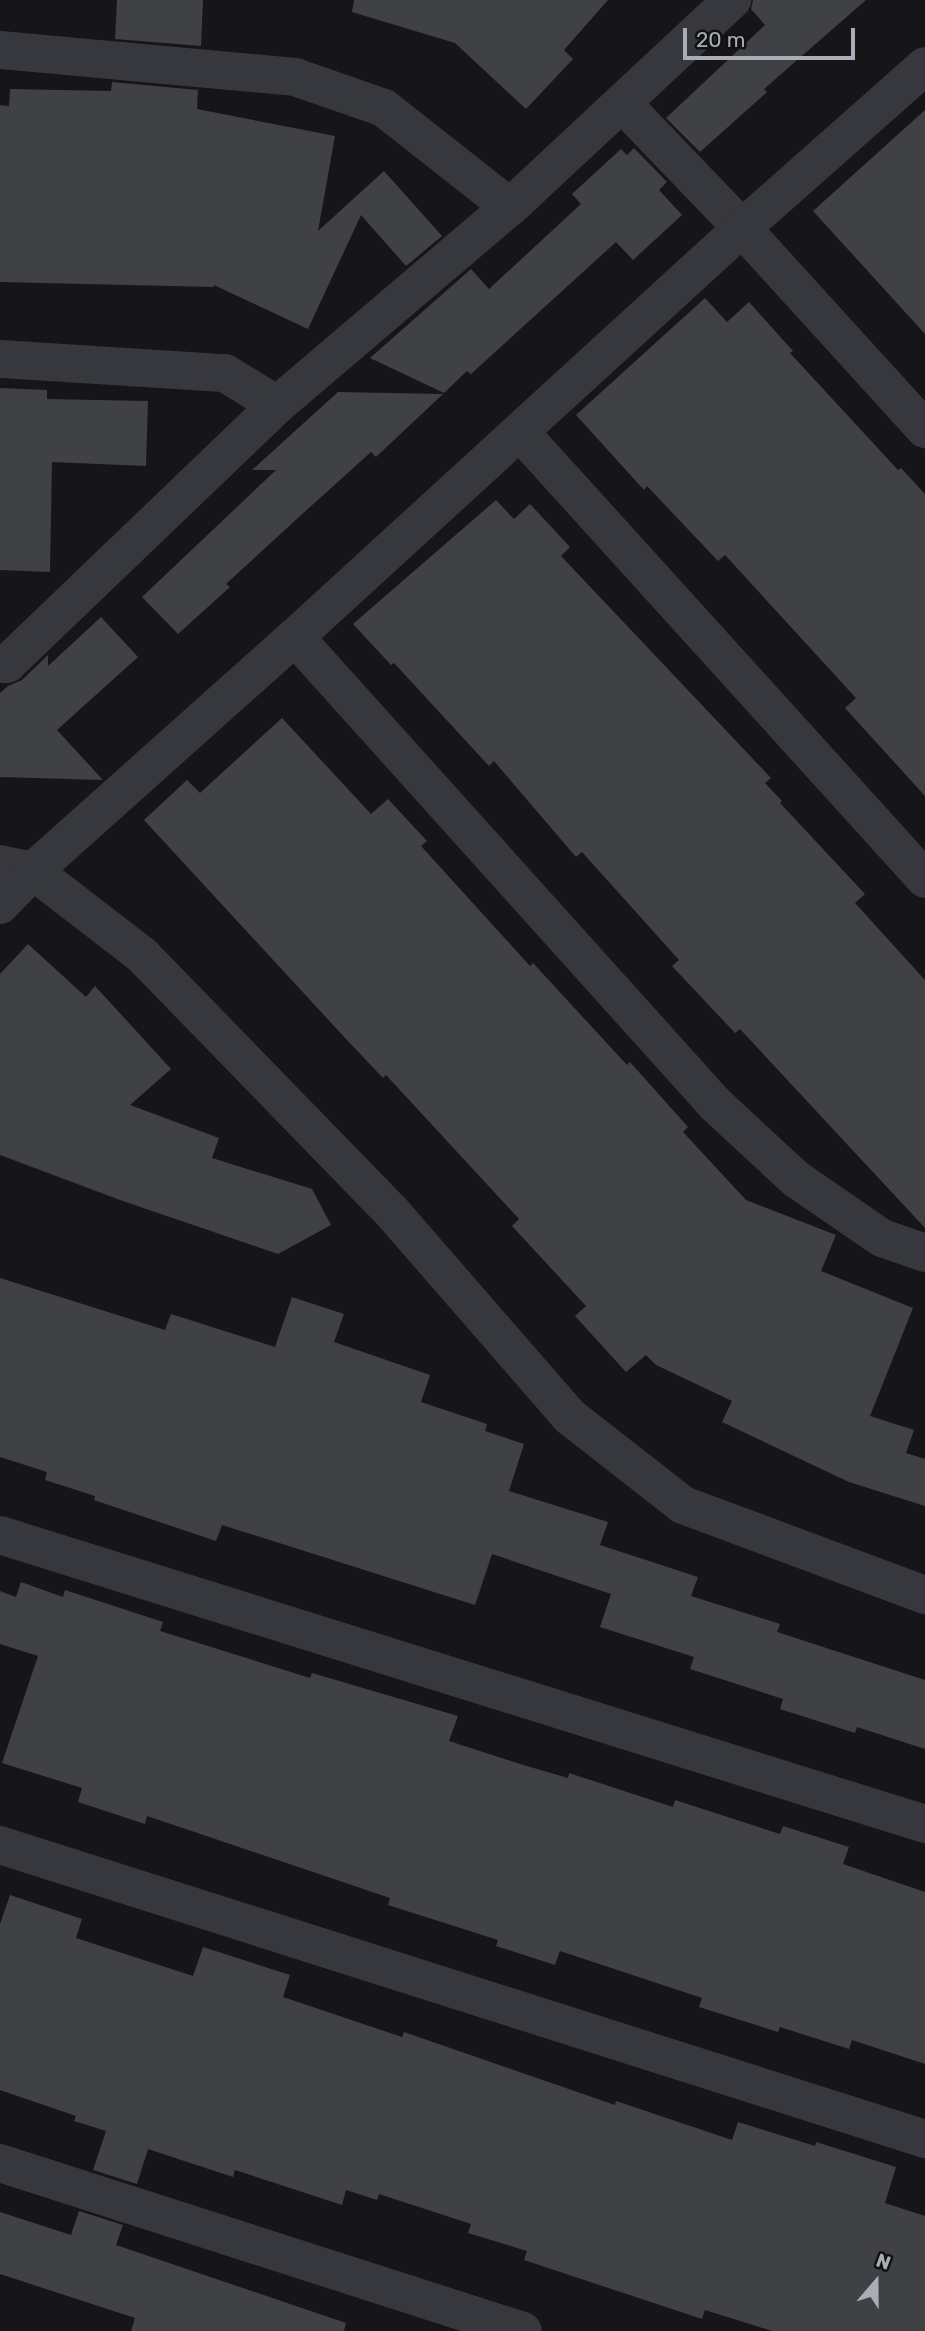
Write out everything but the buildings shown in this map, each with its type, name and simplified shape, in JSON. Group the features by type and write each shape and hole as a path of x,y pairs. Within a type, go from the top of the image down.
{"street":[{"path":"0,664 7,664 277,405 510,207 732,0"},
{"path":"0,50 295,77 384,108 510,207"},
{"path":"0,905 16,867 295,637 742,229 925,66"},
{"path":"622,103 742,229 925,429"},
{"path":"0,359 225,373 277,405"},
{"path":"520,432 925,879"},
{"path":"295,637 715,1104 796,1179 882,1238 925,1252"},
{"path":"16,867 142,956 391,1210 569,1416 683,1505 925,1595"},
{"path":"0,1535 925,1824"},
{"path":"0,1845 925,2139"},
{"path":"0,2163 523,2331"}]}
